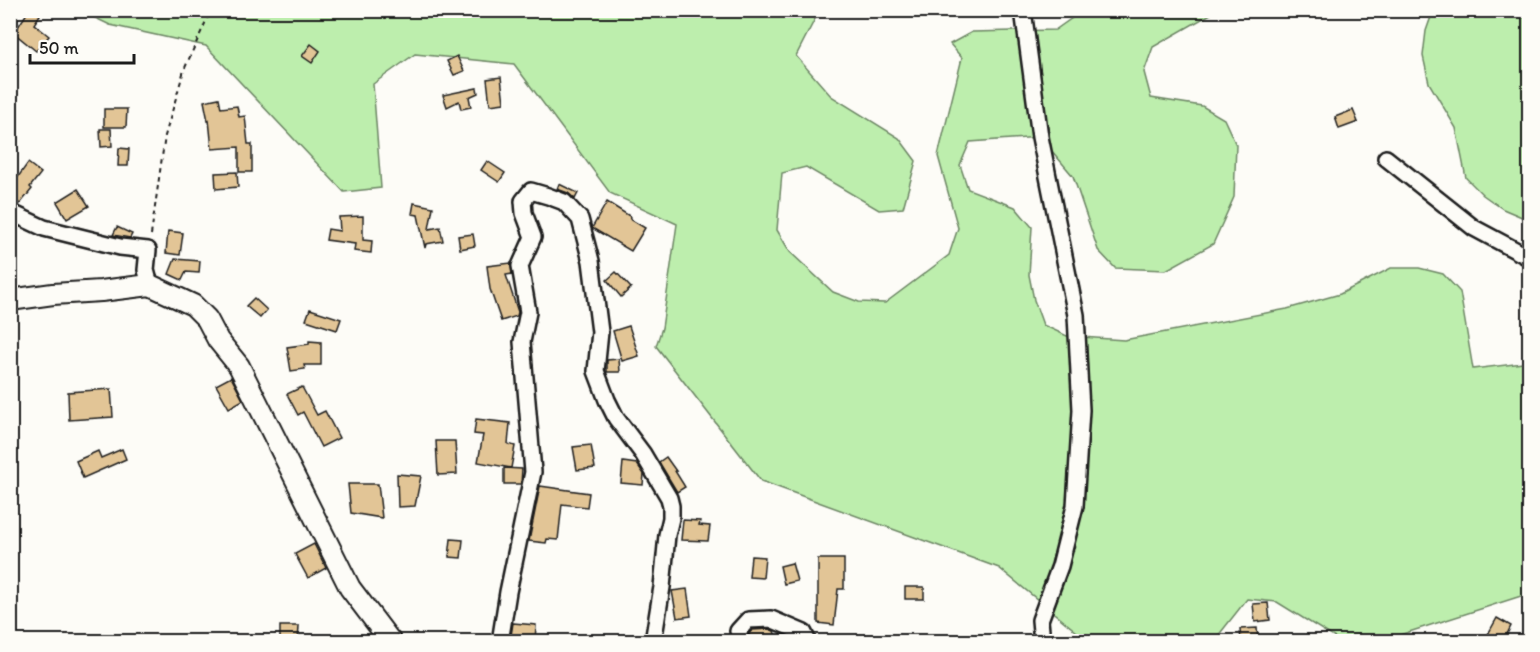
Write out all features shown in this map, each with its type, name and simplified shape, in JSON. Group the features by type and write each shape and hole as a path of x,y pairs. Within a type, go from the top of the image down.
{"main road":[{"path":"10,300 150,285 193,305 207,319 218,340 239,366 350,588 391,642"}],"street":[{"path":"1023,10 1040,137 1076,315 1081,410 1075,506 1060,566 1040,620 1042,642"},
{"path":"1386,158 1474,228 1530,258"},
{"path":"500,642 533,472 522,342 528,312 520,266 532,237 524,213 524,201 531,191 564,202 580,219 591,261 600,332 596,371 616,418 643,454 664,489 671,506 653,642"},
{"path":"10,212 44,228 120,247 148,250 146,270 150,285"},
{"path":"741,642 738,631 748,620 771,619 804,633 808,642"}],"path":[{"path":"151,236 165,136 184,70 211,10"}],"green space":[{"path":"81,11 819,11 796,56 831,96 899,138 916,161 903,208 879,210 806,167 782,173 777,230 790,252 833,292 859,302 885,303 949,255 958,228 938,156 962,58 950,44 972,32 1055,30 1082,11 1216,11 1153,47 1144,72 1151,98 1202,106 1224,119 1236,145 1234,197 1213,244 1166,270 1115,268 1098,250 1073,176 1040,137 970,142 960,165 968,189 1015,207 1032,227 1029,275 1034,300 1043,325 1067,336 1124,340 1287,309 1340,294 1391,268 1419,268 1443,274 1460,292 1473,369 1529,363 1529,597 1521,596 1381,641 1340,641 1277,602 1247,599 1214,641 1088,641 999,568 761,481 656,346 662,328 677,224 610,193 514,64 415,54 373,84 381,188 344,192 206,46 110,25"},
{"path":"1433,11 1516,11 1529,21 1529,220 1503,209 1483,195 1466,178 1456,128 1429,83 1423,56 1426,31"}],"building":[{"path":"29,10 40,15 34,24 49,36 36,51 14,33"},
{"path":"311,44 320,51 312,63 302,56"},
{"path":"457,56 464,71 454,75 447,61"},
{"path":"501,77 504,103 490,105 487,79"},
{"path":"477,88 478,93 469,97 471,107 461,109 459,101 447,107 443,95"},
{"path":"219,98 221,108 237,106 239,117 245,116 248,144 252,144 252,172 239,172 239,147 212,149 209,120 204,101"},
{"path":"104,109 127,109 126,127 104,127"},
{"path":"1353,110 1358,122 1339,129 1335,117"},
{"path":"100,129 111,129 112,146 101,147"},
{"path":"119,148 129,149 128,166 118,166"},
{"path":"487,161 505,173 499,182 481,170"},
{"path":"28,163 41,173 20,204 10,196 10,171 18,177"},
{"path":"237,172 238,187 216,189 215,173"},
{"path":"559,184 578,193 575,199 568,193 557,189"},
{"path":"78,189 89,206 67,219 57,202"},
{"path":"607,202 645,228 631,251 592,228"},
{"path":"414,203 433,207 429,229 440,227 443,241 426,244 425,248 418,215 412,214"},
{"path":"363,216 363,240 372,241 371,253 354,251 355,244 326,240 328,229 340,231 339,217"},
{"path":"117,227 132,234 130,238 113,235"},
{"path":"168,231 183,233 180,255 166,253"},
{"path":"473,234 475,246 460,249 458,236"},
{"path":"175,259 200,261 199,273 186,272 182,280 169,274"},
{"path":"511,263 512,274 506,275 518,312 517,316 501,321 490,289 487,266"},
{"path":"616,272 631,288 621,297 607,280"},
{"path":"254,298 267,310 260,318 246,306"},
{"path":"310,309 341,319 337,330 306,320"},
{"path":"629,326 639,356 622,361 613,331"},
{"path":"309,341 321,342 321,365 304,365 305,369 291,371 287,347 309,344"},
{"path":"619,359 620,372 607,372 607,360"},
{"path":"231,377 243,400 229,408 216,385"},
{"path":"302,387 317,415 325,411 339,438 321,447 303,412 298,415 287,394"},
{"path":"111,389 113,417 69,420 68,392"},
{"path":"476,419 510,423 508,444 515,446 511,468 478,462 483,435 474,434"},
{"path":"436,441 455,441 457,474 438,475"},
{"path":"591,445 595,468 577,470 573,447"},
{"path":"122,449 126,459 83,478 76,461 98,451 101,458"},
{"path":"666,457 685,487 677,492 659,462"},
{"path":"623,462 637,464 644,474 643,485 621,483"},
{"path":"504,468 522,469 521,484 504,484"},
{"path":"397,474 421,476 415,506 398,507"},
{"path":"348,484 378,484 382,518 351,513"},
{"path":"540,486 589,493 587,507 562,504 558,540 547,539 546,543 529,541"},
{"path":"683,520 700,521 699,525 710,526 708,541 681,540"},
{"path":"451,539 463,540 461,558 449,557"},
{"path":"314,544 326,568 308,578 295,554"},
{"path":"751,556 765,557 763,578 749,577"},
{"path":"818,559 844,559 844,589 838,589 834,625 818,623"},
{"path":"792,563 797,581 784,584 780,566"},
{"path":"905,587 924,587 924,599 905,599"},
{"path":"687,589 691,616 677,618 672,591"},
{"path":"1268,603 1270,620 1255,622 1253,604"},
{"path":"1497,618 1511,626 1503,642 1497,642 1487,636"},
{"path":"513,623 536,625 535,642 510,642"},
{"path":"280,626 299,626 298,642 280,642"},
{"path":"1257,628 1258,642 1241,642 1240,629"},
{"path":"752,630 774,631 778,642 750,642 749,634"}]}
